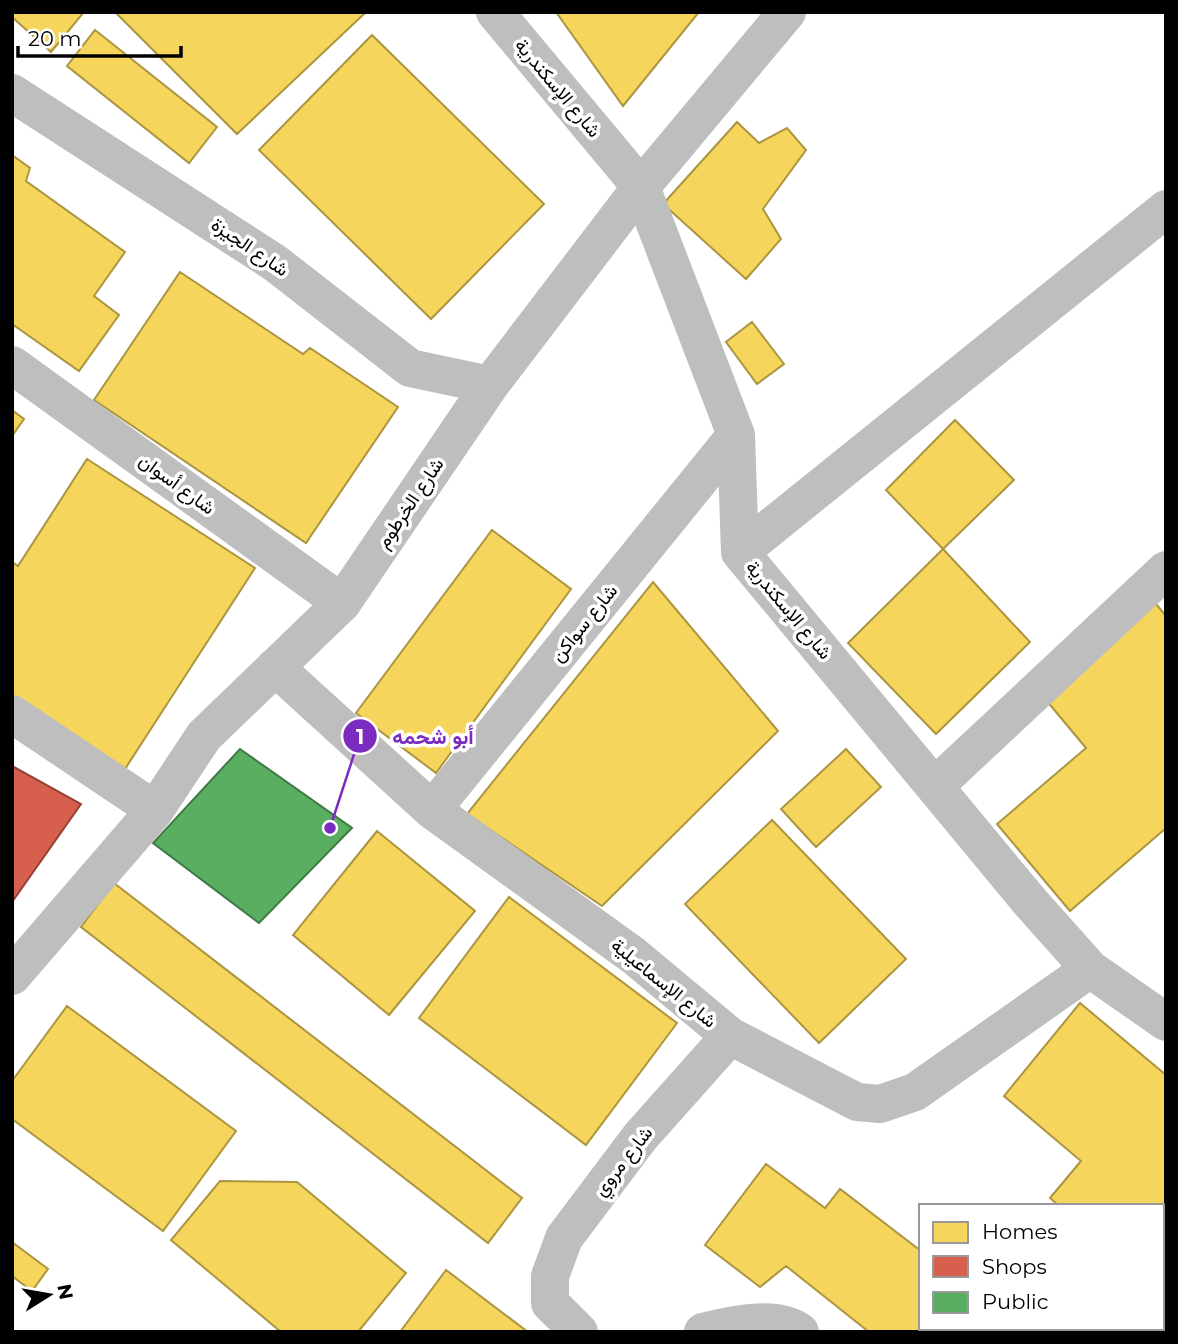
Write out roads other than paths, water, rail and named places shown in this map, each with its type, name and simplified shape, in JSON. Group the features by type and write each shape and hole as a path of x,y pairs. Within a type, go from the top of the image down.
{"street":[{"name":"شارع الإسكندرية","path":"495,12 641,187 736,435 740,552 1031,903 1090,969 1166,1022"},
{"name":"شارع الخرطوم","path":"12,976 155,810 204,736 342,603 490,384 641,187 787,12"},
{"name":"شارع الجيزة","path":"12,93 275,262 410,368 490,384"},
{"path":"740,552 1166,209"},
{"name":"شارع أسوان","path":"12,365 342,603"},
{"name":"شارع سواكن","path":"432,810 736,435"},
{"path":"935,786 1166,570"},
{"name":"شارع الإسماعيلية","path":"275,667 432,810 634,956 730,1035 857,1102 880,1104 915,1092 1090,969"},
{"path":"12,714 155,810"},
{"name":"شارع مروي","path":"579,1332 550,1303 550,1276 564,1238 640,1137 730,1035"},
{"path":"703,1332 742,1322 791,1325 800,1332"}],"place":[{"name":"أبو شحمه","path":"330,828"}]}
